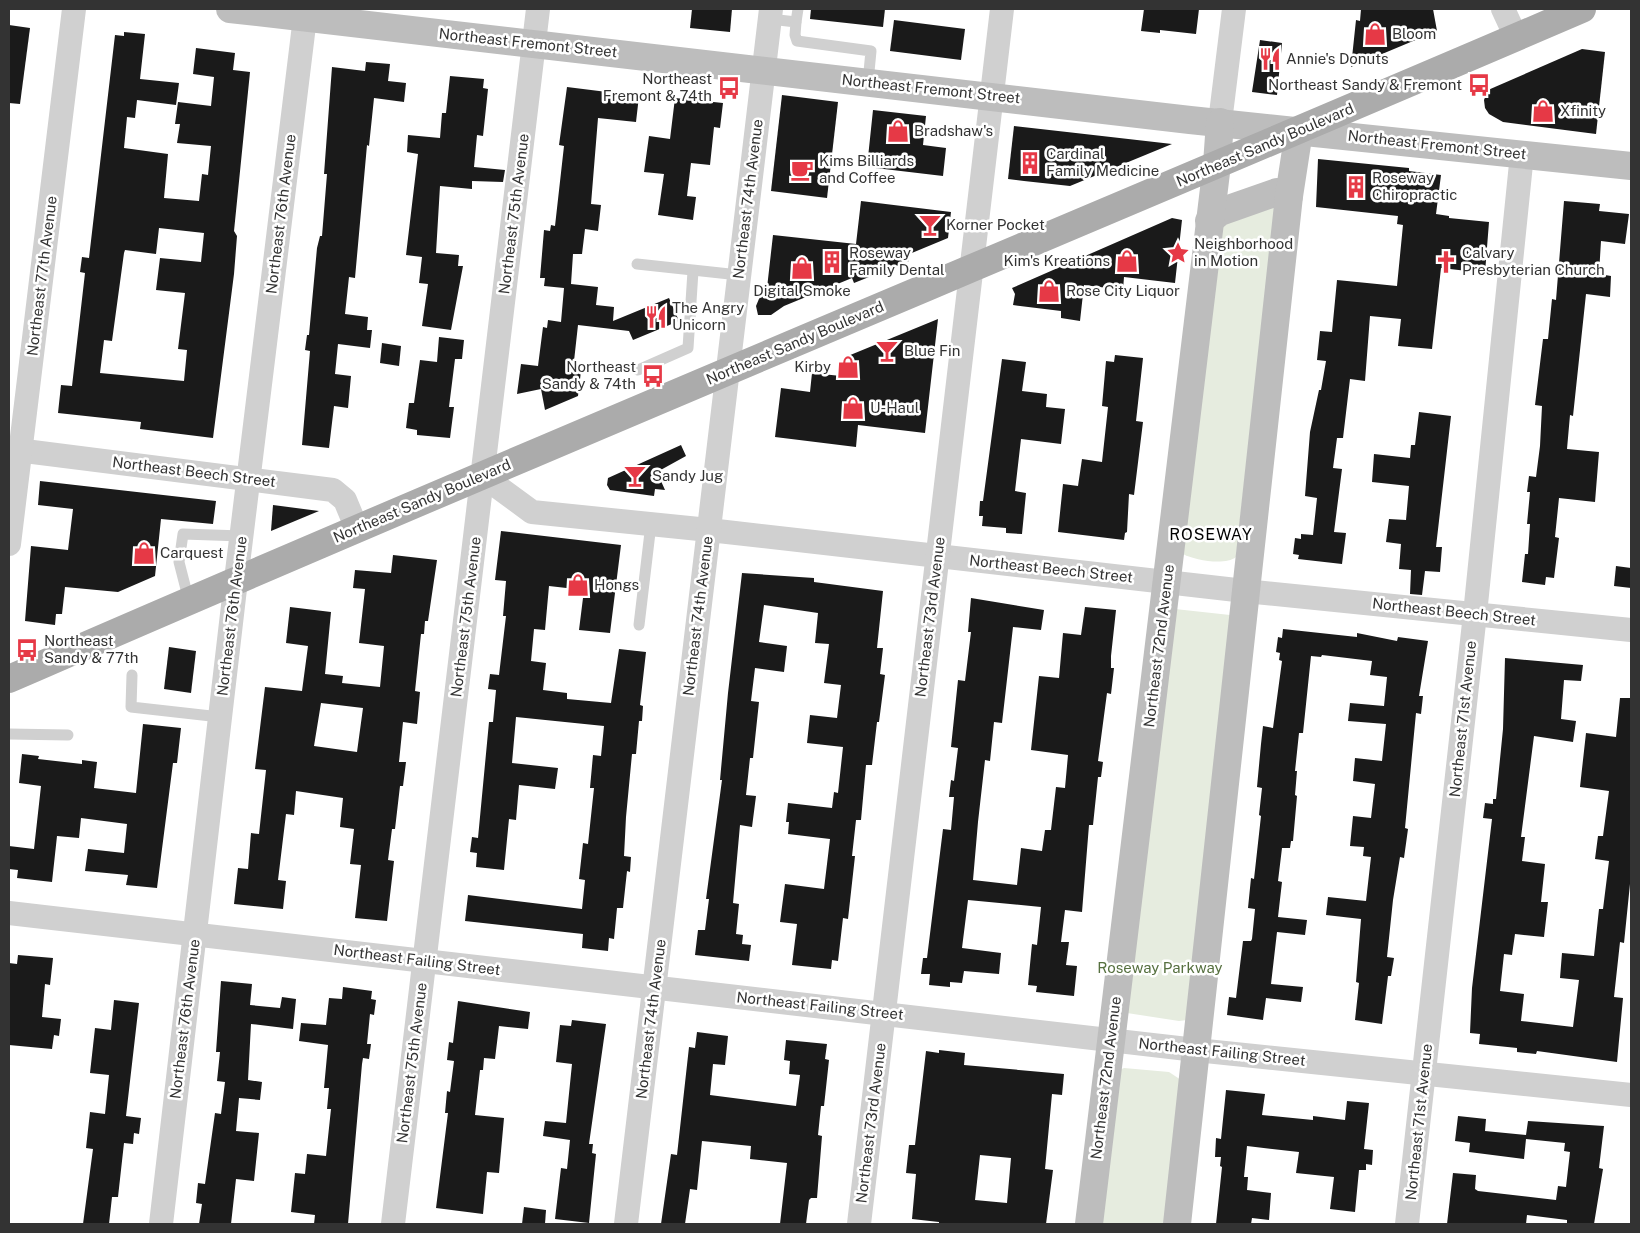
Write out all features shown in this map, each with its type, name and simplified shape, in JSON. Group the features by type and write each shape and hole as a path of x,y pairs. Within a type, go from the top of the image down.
{"main road":[{"name":"Northeast Sandy Boulevard","path":"9,679 188,600 972,267 1300,131 1582,9"}],"street":[{"name":"Northeast 77th Avenue","path":"9,544 15,450 74,9"},
{"name":"Northeast Fremont Street","path":"230,9 305,13 534,43 764,70 1300,131 1631,166"},
{"name":"Northeast 75th Avenue","path":"393,1224 538,9"},
{"name":"Northeast 73rd Avenue","path":"858,1224 1002,9"},
{"name":"Northeast 72nd Avenue","path":"1089,1224 1234,9"},
{"path":"1503,9 1516,37"},
{"name":"Northeast 76th Avenue","path":"161,1224 236,580 305,13"},
{"name":"Northeast 74th Avenue","path":"626,1224 770,14"},
{"path":"1177,1224 1289,196 1300,131"},
{"name":"Northeast 71st Avenue","path":"1407,1224 1475,614 1522,154"},
{"path":"1209,221 1220,212 1277,192 1289,196"},
{"name":"Northeast Beech Street","path":"15,450 333,490 345,500 357,529"},
{"name":"Northeast Beech Street","path":"483,476 532,512 709,530 1245,591 1631,630"},
{"name":"Northeast Failing Street","path":"9,914 1196,1050 1631,1095"}],"lane":[{"path":"798,9 795,35 797,41 871,51 868,82"},
{"path":"770,14 796,22"},
{"path":"637,264 739,275"},
{"path":"638,370 688,348 694,271"},
{"path":"639,625 651,524"},
{"path":"188,600 179,562 183,534 242,536"},
{"path":"132,675 131,707 220,717"},
{"path":"9,734 68,735"}],"green space":[{"path":"1273,206 1275,209 1236,557 1231,560 1217,562 1202,560 1183,554 1221,224"},
{"name":"Roseway Parkway","path":"1175,609 1230,615 1187,1020 1179,1021 1127,1013"},
{"path":"1124,1068 1169,1072 1181,1080 1168,1224 1095,1224 1117,1071"}],"building":[{"path":"692,9 732,9 730,32 690,28"},
{"path":"811,9 885,9 883,27 810,19"},
{"path":"1144,9 1199,9 1196,34 1160,30 1160,33 1141,31"},
{"name":"Bloom","path":"1361,9 1433,9 1437,31 1351,67 1356,20 1360,21"},
{"path":"894,20 965,29 961,60 890,51"},
{"path":"9,25 30,28 20,104 9,103"},
{"path":"124,32 145,34 140,79 179,83 176,105 137,100 135,118 127,117 124,148 168,154 164,198 199,201 202,174 208,175 211,146 177,143 180,124 175,124 178,102 211,106 214,77 193,74 196,48 235,53 233,70 250,72 234,231 237,236 234,274 213,438 140,429 141,422 58,413 61,385 72,386 85,273 80,272 82,257 89,258 115,35 124,36","holes":["159,228 204,233 201,262 160,258 156,290 185,293 178,349 187,350 184,381 100,373 104,340 112,341 125,250 156,254"]},
{"name":"Annie's Donuts","path":"1260,40 1282,43 1277,95 1252,92"},
{"name":"Xfinity","path":"1582,49 1605,52 1596,134 1503,122 1489,114 1485,108 1484,100 1488,90"},
{"path":"366,62 390,64 388,81 406,83 404,102 374,98 369,146 367,145 355,278 349,277 345,314 368,317 367,330 372,330 370,348 338,344 335,374 351,376 348,408 334,406 329,448 302,445 310,351 305,350 307,335 309,335 317,248 320,236 322,236 327,174 324,174 332,67 365,71"},
{"path":"450,76 484,79 483,88 488,89 483,136 477,135 474,167 505,170 503,182 472,181 472,189 440,186 436,253 459,255 458,266 463,266 451,330 422,326 428,284 419,283 422,257 406,255 418,154 407,152 408,135 440,138 442,113 446,113"},
{"path":"567,87 639,96 636,122 598,118 591,204 601,205 598,231 585,229 582,254 573,254 571,284 598,287 596,305 614,307 613,321 669,298 679,321 633,340 629,331 578,325 573,370 581,371 578,396 545,410 541,389 517,394 521,364 538,366 543,327 547,328 548,320 561,322 564,288 544,286 545,278 540,278 544,230 550,231 551,225 555,226 564,146 559,145"},
{"path":"782,95 838,102 827,198 771,191"},
{"path":"675,98 723,103 720,128 714,127 710,165 691,163 687,196 696,197 693,220 658,215 664,174 644,172 649,136 670,139"},
{"name":"Bradshaw's","path":"873,110 926,116 923,145 946,148 943,176 867,167"},
{"path":"1014,126 1172,144 1070,186 1024,181 1008,179"},
{"path":"1318,159 1409,168 1409,171 1441,175 1436,214 1449,216 1449,218 1489,222 1485,273 1441,268 1432,349 1398,346 1401,319 1370,316 1365,381 1350,379 1343,438 1337,438 1333,468 1342,469 1334,532 1346,533 1342,564 1298,559 1299,555 1293,554 1295,538 1301,539 1301,534 1313,535 1317,498 1305,496 1310,432 1326,361 1317,360 1320,331 1332,332 1337,280 1397,286 1403,225 1397,224 1398,216 1316,207"},
{"path":"861,201 951,212 948,238 907,255 909,261 854,283 852,278 784,306 771,315 758,315 756,306 761,294 767,288 773,235 856,244"},
{"path":"1564,201 1600,204 1599,211 1629,214 1625,244 1601,241 1599,274 1611,276 1610,297 1586,294 1573,416 1570,415 1567,449 1599,452 1595,502 1559,498 1555,537 1559,538 1554,578 1546,577 1545,585 1522,582 1525,554 1528,554 1530,524 1527,524 1530,492 1527,492 1529,476 1536,477 1540,446 1542,406 1535,405 1543,339 1548,339 1552,299 1556,300"},
{"path":"1172,218 1182,220 1175,283 1124,277 1123,290 1084,285 1080,321 1061,318 1061,311 1013,305 1015,294 1012,288"},
{"name":"U-Haul","path":"938,319 925,433 858,425 856,447 775,437 781,388 810,392 812,373 841,376 843,358"},
{"path":"439,337 464,340 462,359 455,359 449,407 454,407 450,438 417,435 417,430 406,428 409,403 414,403 420,360 437,362"},
{"path":"382,343 401,346 399,366 380,363"},
{"path":"1115,355 1143,358 1136,421 1143,422 1134,495 1129,494 1127,532 1125,533 1124,540 1058,532 1063,484 1078,486 1082,459 1102,462 1108,407 1102,406 1106,361 1114,362"},
{"path":"1002,359 1026,362 1022,391 1047,394 1046,407 1065,409 1061,444 1021,439 1015,491 1026,493 1022,534 1006,533 1006,528 982,526 983,516 979,516 980,501 983,501"},
{"path":"1419,412 1451,416 1436,547 1442,547 1440,572 1425,571 1422,595 1410,594 1411,570 1399,569 1401,544 1386,542 1389,519 1406,520 1409,486 1372,482 1374,454 1410,458 1411,445 1415,445"},
{"name":"Sandy Jug","path":"681,445 686,456 657,472 665,490 655,489 654,496 610,490 607,485 608,478"},
{"path":"40,481 216,501 213,524 161,519 155,576 118,592 65,587 62,614 56,614 55,625 25,621 31,546 68,550 73,509 38,505"},
{"path":"273,505 319,511 271,531"},
{"path":"501,531 621,545 610,633 579,630 584,590 549,586 545,630 534,629 531,661 546,663 543,690 567,693 567,699 611,703 619,649 646,652 640,705 643,706 642,721 639,721 636,754 632,754 626,817 624,856 631,857 630,872 627,871 623,908 617,908 614,939 609,938 608,951 582,948 583,934 465,921 468,895 582,909 585,880 579,879 583,843 588,844 594,788 590,788 593,755 601,756 604,726 516,717 512,763 558,768 555,789 519,785 516,820 509,819 504,870 476,867 477,853 470,852 472,837 478,838 489,722 493,722 496,690 488,689 490,674 499,675 506,616 503,616 506,581 495,580"},
{"path":"393,555 437,560 428,621 425,621 424,634 421,634 415,691 420,692 417,724 403,722 399,762 406,762 403,786 400,786 395,829 392,829 388,860 394,861 387,921 355,918 361,865 350,864 354,829 340,827 343,798 296,791 294,815 286,814 278,880 286,881 283,909 234,904 238,868 248,869 251,833 259,834 266,770 255,769 265,687 302,691 308,646 286,643 290,607 331,612 325,674 343,676 342,683 380,687 384,646 359,643 365,589 353,588 355,570 391,573","holes":["321,703 363,708 357,752 314,746"]},
{"path":"1616,566 1631,568 1631,588 1614,586"},
{"path":"742,573 814,578 814,582 883,591 877,648 883,648 880,674 885,675 879,722 877,722 872,765 866,765 861,820 856,820 852,856 855,856 848,919 843,918 838,961 832,960 831,969 792,965 797,924 780,922 785,884 824,889 830,839 788,834 789,822 786,822 788,803 832,808 834,792 838,793 843,747 807,743 810,715 837,718 841,685 824,683 829,644 815,643 818,613 764,605 759,642 787,646 784,672 755,668 751,701 759,702 753,758 750,758 746,795 756,796 752,827 740,825 733,903 739,904 736,934 743,935 742,944 751,945 749,961 695,955 698,930 705,930 709,899 706,899 722,780 720,780 728,693"},
{"path":"971,598 1044,610 1041,630 1013,627 1002,723 994,722 990,761 985,760 978,822 973,880 1017,885 1021,848 1042,851 1045,830 1051,830 1056,787 1065,788 1068,755 1031,750 1039,676 1059,678 1063,633 1081,635 1085,607 1116,610 1111,656 1111,668 1114,668 1111,694 1107,693 1098,761 1103,762 1101,777 1098,777 1093,825 1089,825 1082,912 1065,910 1061,942 1069,942 1066,965 1077,966 1074,996 1036,992 1037,986 1028,985 1032,944 1037,945 1041,907 968,900 962,948 1001,953 999,974 964,971 962,983 950,982 950,987 929,985 930,974 921,974 923,958 927,958 943,829 951,830 954,797 949,797 951,780 954,781 958,748 951,747 958,680 965,681 971,632 968,632"},
{"path":"1283,629 1357,637 1357,633 1397,641 1398,637 1428,641 1419,696 1423,696 1421,714 1416,713 1405,828 1408,829 1404,858 1400,857 1393,900 1387,957 1394,958 1391,976 1388,976 1382,1024 1355,1020 1359,983 1356,982 1361,919 1326,915 1328,897 1366,901 1371,857 1363,856 1364,847 1350,846 1353,816 1371,818 1375,784 1353,781 1355,758 1382,761 1386,724 1348,721 1350,703 1384,706 1387,677 1370,675 1372,661 1322,655 1321,657 1311,656 1303,733 1299,733 1295,771 1297,771 1295,795 1297,796 1293,841 1291,841 1290,848 1282,848 1278,881 1282,882 1278,917 1307,920 1305,935 1277,932 1271,984 1303,987 1301,1002 1266,998 1263,1020 1227,1015 1229,997 1236,998 1243,941 1251,941 1252,939 1255,909 1248,908 1251,878 1254,879 1261,816 1259,815 1262,788 1257,787 1261,744 1263,726 1273,728 1282,661 1279,660 1280,653 1276,652 1278,637 1282,638"},
{"path":"169,647 196,651 191,693 164,689"},
{"path":"1505,658 1583,665 1581,681 1564,680 1561,719 1576,721 1573,742 1534,736 1521,837 1525,837 1522,861 1545,864 1541,902 1548,902 1544,937 1515,934 1512,955 1504,954 1500,991 1524,994 1521,1021 1573,1027 1579,980 1560,978 1562,953 1594,956 1599,909 1603,909 1609,861 1595,859 1598,836 1603,836 1609,791 1580,787 1586,733 1616,737 1620,698 1631,698 1631,874 1624,943 1620,942 1614,997 1623,998 1617,1062 1537,1051 1536,1054 1517,1052 1517,1048 1479,1044 1480,1034 1470,1033 1472,988 1492,819 1483,818 1485,803 1493,804 1493,799 1496,799 1503,729"},
{"path":"143,724 181,728 177,763 173,763 157,888 126,885 128,875 85,871 88,849 124,853 127,824 81,818 79,838 57,836 52,882 17,878 18,870 9,869 9,846 34,849 41,786 19,783 22,754 39,756 38,759 82,764 82,760 97,762 94,788 136,793"},
{"path":"18,955 53,958 50,985 45,984 42,1017 61,1019 59,1036 54,1035 52,1049 9,1045 9,963 17,964"},
{"path":"221,981 252,984 250,1005 280,1008 282,997 296,999 293,1029 251,1024 248,1080 262,1082 260,1100 239,1098 236,1131 259,1133 254,1181 236,1179 231,1224 199,1224 202,1204 196,1203 198,1183 205,1184 215,1113 221,1114 225,1082 217,1081 220,1052 216,1052"},
{"path":"343,987 372,991 371,999 376,1000 374,1015 370,1014 367,1044 371,1044 369,1059 363,1058 362,1064 348,1224 314,1224 315,1215 291,1212 295,1173 305,1174 307,1154 326,1156 331,1109 327,1109 329,1088 324,1088 328,1045 299,1041 301,1023 326,1025 329,998 342,999"},
{"path":"114,1000 139,1003 126,1116 141,1118 139,1134 134,1133 133,1144 124,1143 118,1197 112,1197 109,1224 83,1224 93,1149 86,1148 90,1112 105,1114 109,1075 90,1073 95,1028 111,1030"},
{"path":"458,1001 530,1012 528,1029 499,1026 495,1059 484,1058 483,1070 480,1070 475,1115 504,1118 499,1173 487,1172 483,1214 436,1208 448,1113 445,1113 447,1091 450,1092 454,1061 447,1060 449,1042 453,1043"},
{"path":"572,1020 606,1024 589,1144 593,1144 592,1153 596,1154 589,1223 555,1219 561,1168 567,1169 570,1140 543,1136 545,1121 566,1123 572,1064 556,1062 560,1025 571,1026"},
{"path":"697,1032 728,1036 725,1065 713,1064 710,1095 796,1106 800,1075 789,1074 790,1061 784,1060 786,1040 827,1044 825,1059 829,1060 824,1106 821,1106 818,1135 822,1136 817,1198 809,1200 806,1224 780,1224 787,1163 750,1159 751,1146 702,1141 697,1190 690,1189 685,1224 661,1224 671,1154 677,1155 689,1047 695,1048"},
{"path":"939,1050 965,1053 964,1065 1064,1074 1062,1095 1052,1094 1045,1169 1053,1170 1046,1224 939,1224 939,1222 912,1219 916,1174 906,1173 909,1145 915,1145 926,1051 939,1053","holes":["980,1155 1011,1158 1007,1203 975,1200"]},
{"path":"1226,1090 1265,1094 1262,1115 1313,1120 1313,1116 1345,1120 1347,1101 1369,1103 1364,1149 1373,1150 1372,1165 1366,1164 1366,1170 1359,1170 1355,1212 1330,1209 1334,1177 1296,1173 1299,1152 1247,1146 1244,1177 1248,1177 1247,1190 1271,1193 1269,1220 1252,1218 1251,1224 1216,1224 1222,1167 1220,1166 1221,1157 1215,1157 1216,1138 1221,1139"},
{"path":"1458,1116 1486,1119 1485,1131 1526,1135 1528,1121 1604,1126 1599,1168 1603,1169 1594,1224 1567,1224 1567,1220 1527,1215 1526,1224 1447,1224 1453,1173 1476,1175 1475,1189 1478,1191 1556,1200 1558,1186 1566,1187 1570,1152 1564,1151 1565,1143 1526,1139 1524,1159 1469,1152 1470,1143 1455,1141"},
{"path":"524,1207 546,1210 545,1224 522,1224"}],"place":[{"name":"Bloom","path":"1375,34"},
{"name":"Annie's Donuts","path":"1270,59"},
{"name":"Northeast Sandy & Fremont","path":"1479,85"},
{"name":"Northeast Fremont & 74th","path":"729,88"},
{"name":"Xfinity","path":"1543,111"},
{"name":"Bradshaw's","path":"898,131"},
{"name":"Cardinal Family Medicine","path":"1030,163"},
{"name":"Kims Billiards and Coffee","path":"802,170"},
{"name":"Roseway Chiropractic","path":"1356,187"},
{"name":"Korner Pocket","path":"930,225"},
{"name":"Neighborhood in Motion","path":"1178,253"},
{"name":"Kim's Kreations","path":"1127,261"},
{"name":"Roseway Family Dental","path":"832,262"},
{"name":"Calvary Presbyterian Church","path":"1446,262"},
{"name":"Digital Smoke","path":"802,268"},
{"name":"Rose City Liquor","path":"1049,291"},
{"name":"The Angry Unicorn","path":"656,317"},
{"name":"Blue Fin","path":"887,351"},
{"name":"Kirby","path":"848,367"},
{"name":"Northeast Sandy & 74th","path":"653,376"},
{"name":"U-Haul","path":"853,408"},
{"name":"Sandy Jug","path":"635,476"},
{"name":"Carquest","path":"144,553"},
{"name":"Hongs","path":"578,585"},
{"name":"Northeast Sandy & 77th","path":"27,650"}],"district":[{"name":"ROSEWAY","path":"1211,534"}]}
